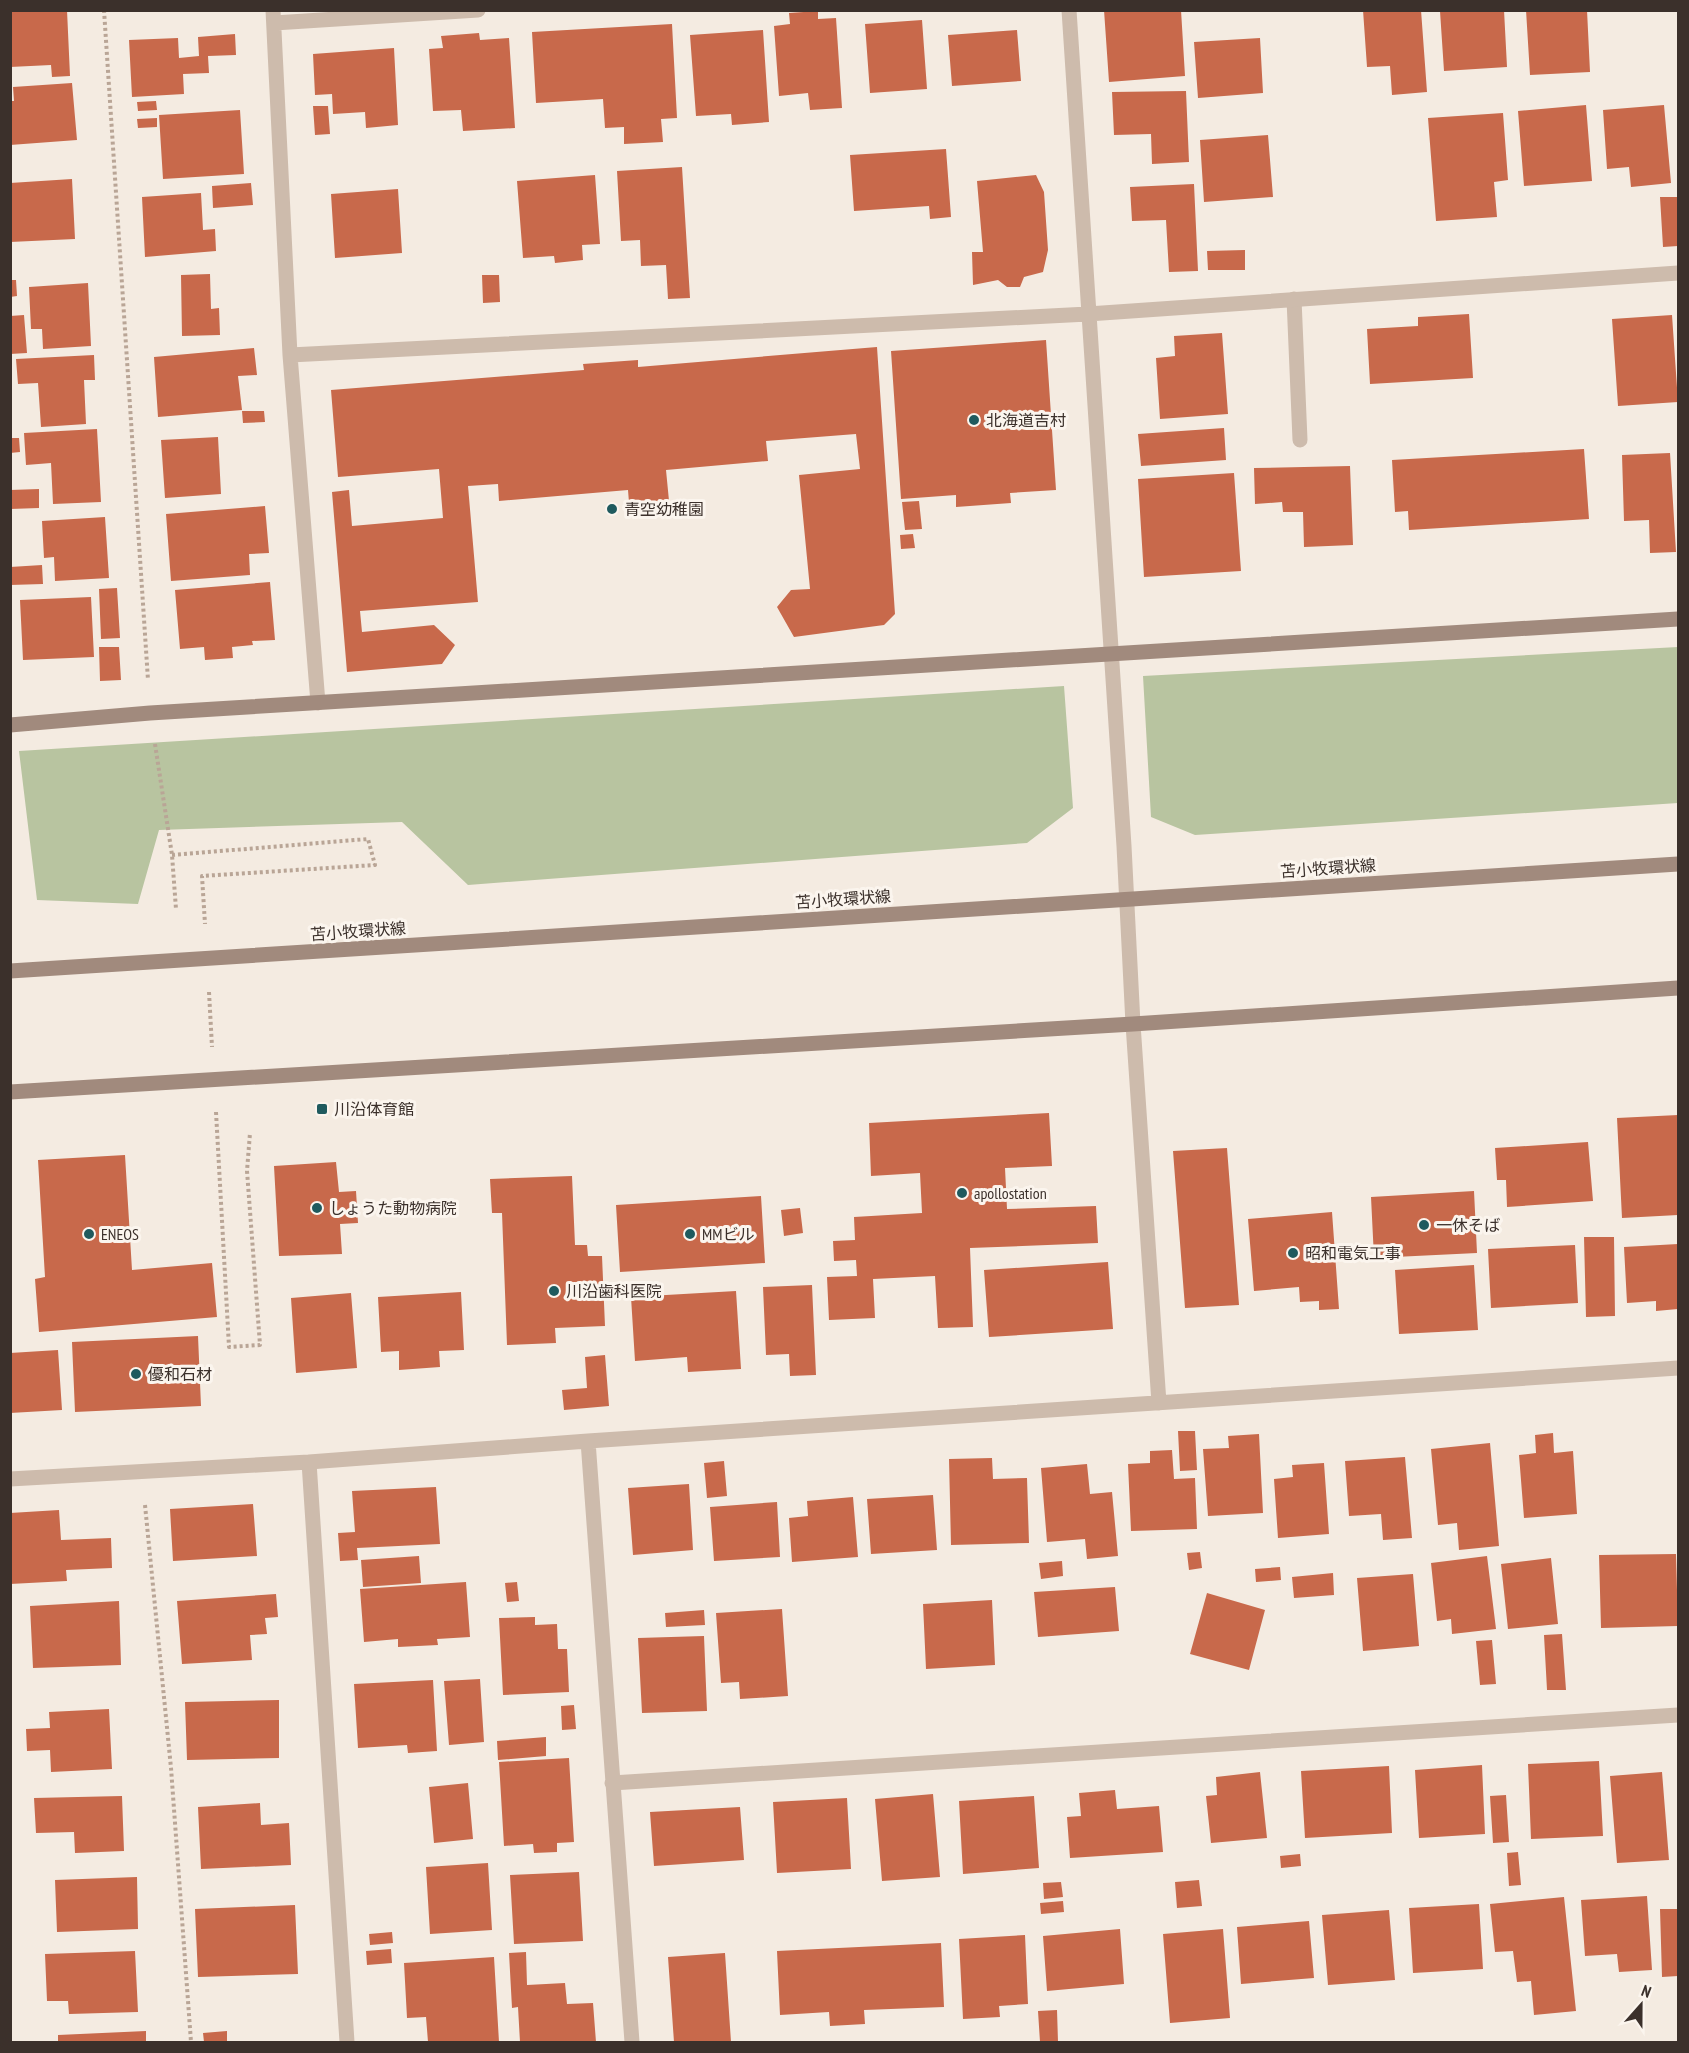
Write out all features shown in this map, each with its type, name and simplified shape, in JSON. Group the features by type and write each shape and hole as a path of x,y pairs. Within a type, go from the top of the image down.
{"main road":[{"path":"10,725 150,713 1678,619"},
{"name":"苫小牧環状線","path":"10,971 1678,864"},
{"path":"10,1092 1678,988"}],"street":[{"path":"318,703 290,356 274,17 478,10"},
{"path":"1069,10 1159,1403"},
{"path":"290,356 1088,314 1678,273"},
{"path":"1294,299 1300,440"},
{"path":"10,1479 309,1462 588,1441 1678,1368"},
{"path":"588,1441 632,2043"},
{"path":"309,1462 347,2043"},
{"path":"612,1783 1678,1715"}],"path":[{"path":"104,10 150,713 172,855 176,909"},
{"path":"172,855 368,839 375,865 202,876 206,934"},
{"path":"208,982 212,1052"},
{"path":"216,1111 229,1347 260,1345 247,1171 250,1133"},
{"path":"142,1472 171,1768 190,2043"}],"green space":[{"path":"1678,647 1678,803 1195,835 1151,817 1143,676"},
{"path":"1064,686 1073,808 1027,843 468,885 402,822 159,830 138,904 37,900 19,751"}],"building":[{"path":"10,10 67,10 70,76 52,77 51,65 10,67"},
{"path":"1104,10 1181,10 1185,76 1109,82"},
{"path":"1363,10 1421,10 1427,92 1392,95 1390,66 1367,67"},
{"path":"1504,10 1507,67 1444,71 1440,11"},
{"path":"1526,10 1587,10 1590,72 1530,75"},
{"path":"818,11 818,19 836,18 842,108 810,110 808,93 779,96 774,26 790,24 789,13"},
{"path":"922,20 927,89 870,93 865,24"},
{"path":"672,24 677,118 661,119 663,142 624,144 624,127 605,128 603,99 536,103 532,32"},
{"path":"763,30 769,122 732,125 731,114 696,116 690,35"},
{"path":"1017,30 1021,81 952,86 948,35"},
{"path":"479,33 480,40 509,38 515,128 463,131 461,110 433,111 429,49 443,48 441,36"},
{"path":"235,34 236,55 208,56 209,73 183,74 184,94 132,97 129,40 178,38 179,58 199,56 198,37"},
{"path":"1260,38 1263,93 1198,98 1194,42"},
{"path":"394,48 398,125 366,128 365,112 333,114 332,94 315,95 313,54"},
{"path":"72,83 77,140 10,145 10,101 14,101 13,87"},
{"path":"1186,91 1189,162 1152,164 1151,134 1114,135 1112,92"},
{"path":"156,101 157,110 138,111 137,102"},
{"path":"1586,105 1592,181 1524,186 1518,111"},
{"path":"1664,105 1671,183 1631,187 1629,167 1607,169 1603,110"},
{"path":"313,106 328,106 330,134 315,135"},
{"path":"240,110 244,174 163,179 159,115"},
{"path":"1503,113 1508,180 1494,182 1497,217 1436,221 1428,118"},
{"path":"157,118 157,127 138,128 137,119"},
{"path":"1268,135 1273,197 1204,202 1200,140"},
{"path":"946,149 951,217 930,219 929,206 854,211 850,155"},
{"path":"682,167 690,298 668,299 666,265 641,266 640,240 621,241 617,171"},
{"path":"595,175 600,244 582,245 583,260 555,263 554,256 523,258 517,181"},
{"path":"1036,175 1044,192 1048,250 1043,272 1024,277 1020,287 1007,287 998,280 973,285 972,252 983,252 977,181"},
{"path":"72,179 75,239 10,242 10,183"},
{"path":"251,183 253,205 213,208 212,186"},
{"path":"1194,184 1198,271 1169,272 1166,220 1132,221 1130,187"},
{"path":"398,189 402,253 335,258 331,194"},
{"path":"201,193 203,230 215,229 216,251 145,257 142,197"},
{"path":"1660,197 1678,197 1678,246 1663,247"},
{"path":"1245,250 1245,270 1208,270 1207,251"},
{"path":"210,274 211,309 219,308 220,335 182,336 181,275"},
{"path":"482,275 499,275 500,302 483,303"},
{"path":"10,280 16,280 17,296 10,297"},
{"path":"88,283 91,346 43,349 42,329 31,329 29,287"},
{"path":"1469,314 1473,378 1370,384 1367,329 1418,326 1418,317"},
{"path":"24,315 27,353 10,354 10,316"},
{"path":"1672,315 1678,402 1618,406 1612,319"},
{"path":"1222,333 1228,414 1160,419 1156,358 1175,356 1174,336"},
{"name":"北海道吉村","path":"1046,340 1056,490 1010,493 1011,503 956,507 956,495 901,499 891,351"},
{"path":"877,347 895,614 884,625 794,637 777,607 791,590 810,589 799,475 860,469 856,434 766,441 768,461 666,470 670,511 630,515 628,490 499,501 498,484 468,486 478,602 360,611 362,632 434,625 455,645 442,664 347,672 332,492 349,490 352,526 443,518 439,469 338,477 331,390 584,370 583,364 638,360 638,367"},
{"path":"254,348 257,375 238,376 242,410 158,417 154,357"},
{"path":"94,355 95,380 84,380 86,424 41,427 38,383 18,384 16,359"},
{"path":"242,411 264,411 265,422 243,423"},
{"path":"1224,428 1226,460 1141,466 1138,434"},
{"path":"97,429 101,502 53,504 51,463 26,465 24,433"},
{"path":"218,437 221,494 165,498 161,440"},
{"path":"10,438 19,438 20,452 10,453"},
{"path":"1584,449 1589,519 1409,530 1408,511 1395,512 1392,460"},
{"path":"1670,453 1676,552 1650,553 1649,520 1624,521 1622,455"},
{"path":"1350,466 1353,545 1304,547 1303,512 1283,512 1282,502 1255,504 1254,468"},
{"path":"1234,473 1241,571 1144,577 1138,479"},
{"path":"39,489 39,508 10,509 10,490"},
{"path":"919,501 922,529 905,530 902,502"},
{"path":"265,506 269,553 249,554 250,575 171,581 166,514"},
{"path":"105,517 109,578 55,581 54,557 44,558 42,521"},
{"path":"913,534 915,548 901,549 900,535"},
{"path":"42,565 43,584 10,585 10,567"},
{"path":"270,582 275,640 252,641 253,645 232,647 233,658 205,660 204,647 180,649 175,590"},
{"path":"117,588 120,638 101,639 99,589"},
{"path":"91,597 94,657 23,660 20,600"},
{"path":"99,647 119,647 121,680 100,681"},
{"path":"1049,1113 1052,1166 1005,1168 1007,1209 1096,1206 1098,1243 970,1248 973,1327 938,1328 935,1276 873,1279 875,1318 829,1320 827,1277 857,1276 856,1260 834,1261 833,1241 855,1240 854,1217 922,1213 920,1173 871,1176 869,1123"},
{"path":"1678,1115 1678,1215 1622,1218 1617,1118"},
{"path":"1588,1142 1593,1201 1507,1207 1506,1180 1497,1180 1495,1148"},
{"path":"1227,1148 1239,1305 1185,1308 1173,1151"},
{"path":"125,1155 132,1270 212,1263 217,1317 39,1332 35,1279 45,1277 38,1160"},
{"name":"しょうた動物病院","path":"336,1162 339,1192 356,1191 358,1223 340,1224 342,1254 279,1256 274,1166"},
{"name":"川沿歯科医院","path":"572,1176 575,1245 587,1245 588,1256 602,1256 605,1326 555,1328 556,1343 507,1345 502,1213 492,1213 490,1179"},
{"name":"一休そば","path":"1474,1191 1477,1253 1374,1258 1371,1197"},
{"name":"MMビル","path":"761,1196 765,1263 620,1272 616,1205"},
{"path":"800,1208 803,1233 784,1236 781,1210"},
{"name":"昭和電気工事","path":"1332,1212 1339,1309 1319,1310 1319,1301 1300,1302 1299,1287 1254,1291 1248,1219"},
{"path":"1584,1237 1614,1237 1615,1316 1586,1317"},
{"path":"1678,1244 1678,1309 1656,1311 1656,1301 1627,1303 1624,1247"},
{"path":"1575,1245 1578,1303 1491,1308 1488,1249"},
{"path":"1108,1262 1113,1329 989,1337 984,1270"},
{"path":"1474,1265 1478,1330 1399,1334 1395,1270"},
{"path":"812,1285 816,1375 790,1376 789,1354 766,1355 763,1287"},
{"path":"736,1291 741,1369 688,1372 687,1357 635,1361 631,1297"},
{"path":"461,1292 464,1350 439,1351 440,1367 399,1370 399,1351 381,1352 378,1297"},
{"path":"351,1293 357,1368 296,1373 291,1298"},
{"name":"優和石材","path":"198,1336 201,1406 75,1412 72,1342"},
{"path":"58,1350 62,1410 10,1413 10,1353"},
{"path":"605,1355 609,1406 564,1410 562,1390 587,1388 585,1357"},
{"path":"1178,1431 1195,1431 1197,1470 1180,1471"},
{"path":"1553,1433 1554,1453 1573,1451 1577,1514 1524,1518 1519,1455 1536,1453 1535,1435"},
{"path":"1259,1434 1263,1513 1208,1516 1203,1449 1229,1448 1228,1436"},
{"path":"1490,1443 1499,1546 1459,1550 1457,1523 1438,1525 1431,1449"},
{"path":"1172,1450 1174,1479 1195,1478 1197,1529 1131,1531 1128,1464 1150,1463 1150,1451"},
{"path":"1405,1457 1412,1538 1383,1540 1381,1514 1349,1516 1345,1461"},
{"path":"992,1458 993,1479 1027,1478 1029,1543 951,1545 949,1459"},
{"path":"724,1461 727,1496 707,1498 704,1463"},
{"path":"1324,1463 1329,1534 1278,1538 1274,1479 1293,1477 1292,1465"},
{"path":"1087,1464 1090,1494 1112,1492 1118,1556 1087,1559 1085,1539 1047,1542 1041,1468"},
{"path":"689,1484 693,1550 633,1555 628,1488"},
{"path":"436,1487 440,1544 357,1548 358,1560 340,1561 338,1533 355,1532 352,1491"},
{"path":"933,1495 937,1550 871,1554 867,1499"},
{"path":"853,1497 858,1557 792,1562 789,1518 808,1516 807,1501"},
{"path":"777,1502 780,1557 714,1561 710,1507"},
{"path":"253,1504 257,1556 173,1561 170,1509"},
{"path":"59,1510 61,1540 111,1538 112,1568 66,1570 67,1581 10,1584 10,1513"},
{"path":"1200,1552 1202,1568 1189,1570 1187,1553"},
{"path":"1676,1554 1678,1626 1601,1628 1599,1555"},
{"path":"419,1556 421,1583 363,1587 361,1560"},
{"path":"1487,1556 1496,1629 1452,1634 1451,1619 1437,1621 1431,1563"},
{"path":"1551,1558 1558,1624 1508,1629 1501,1564"},
{"path":"1062,1561 1063,1576 1041,1579 1039,1563"},
{"path":"1280,1567 1281,1580 1256,1582 1255,1569"},
{"path":"1333,1573 1334,1595 1294,1598 1292,1577"},
{"path":"1413,1574 1419,1646 1363,1651 1357,1578"},
{"path":"466,1582 470,1637 437,1639 438,1645 398,1647 398,1639 364,1642 360,1589"},
{"path":"517,1582 519,1601 507,1602 505,1583"},
{"path":"1115,1587 1119,1631 1038,1637 1034,1592"},
{"path":"1207,1593 1265,1610 1249,1670 1190,1654"},
{"path":"276,1594 278,1617 265,1618 267,1634 250,1635 252,1660 182,1664 177,1601"},
{"path":"992,1600 995,1665 926,1669 923,1604"},
{"path":"119,1601 121,1665 33,1668 30,1606"},
{"path":"782,1609 788,1696 740,1699 739,1682 721,1683 716,1613"},
{"path":"704,1610 705,1625 666,1627 665,1613"},
{"path":"535,1617 535,1625 557,1624 558,1649 567,1649 569,1692 503,1695 499,1618"},
{"path":"1562,1634 1566,1690 1547,1690 1544,1635"},
{"path":"704,1636 707,1711 642,1713 638,1638"},
{"path":"1492,1640 1496,1684 1480,1685 1476,1641"},
{"path":"480,1679 484,1742 449,1745 444,1681"},
{"path":"433,1680 437,1751 408,1753 407,1745 358,1748 354,1684"},
{"path":"279,1700 279,1758 187,1760 185,1702"},
{"path":"574,1705 576,1729 562,1730 561,1706"},
{"path":"109,1709 112,1769 51,1772 50,1750 27,1751 26,1729 50,1728 49,1712"},
{"path":"546,1737 546,1756 498,1760 497,1741"},
{"path":"569,1758 574,1842 557,1843 557,1852 534,1853 533,1844 504,1846 499,1762"},
{"path":"1599,1761 1603,1836 1531,1839 1528,1764"},
{"path":"1482,1765 1485,1834 1419,1838 1415,1770"},
{"path":"1389,1766 1392,1833 1305,1838 1301,1771"},
{"path":"1260,1772 1267,1838 1211,1843 1206,1796 1217,1795 1216,1777"},
{"path":"1662,1772 1669,1860 1617,1863 1610,1776"},
{"path":"468,1783 473,1839 434,1843 429,1787"},
{"path":"1115,1790 1117,1809 1159,1806 1163,1852 1070,1858 1067,1817 1081,1816 1079,1793"},
{"path":"933,1794 940,1877 882,1881 875,1799"},
{"path":"1506,1795 1509,1842 1493,1843 1490,1796"},
{"path":"122,1796 124,1851 75,1853 74,1832 36,1833 34,1798"},
{"path":"1034,1796 1039,1868 963,1874 959,1801"},
{"path":"847,1798 851,1869 777,1873 773,1802"},
{"path":"260,1803 261,1825 289,1823 291,1865 201,1869 198,1807"},
{"path":"740,1807 744,1860 654,1866 650,1812"},
{"path":"1518,1852 1521,1885 1509,1886 1507,1853"},
{"path":"1300,1854 1301,1866 1281,1868 1280,1856"},
{"path":"488,1863 492,1930 430,1934 426,1867"},
{"path":"579,1872 583,1941 514,1944 510,1875"},
{"path":"137,1877 138,1929 57,1932 55,1880"},
{"path":"1199,1880 1202,1906 1177,1908 1175,1882"},
{"path":"1061,1882 1063,1897 1044,1899 1043,1883"},
{"path":"1647,1896 1652,1970 1619,1972 1617,1954 1585,1956 1581,1900"},
{"path":"1564,1897 1576,2011 1534,2015 1531,1981 1517,1982 1513,1951 1495,1952 1490,1904"},
{"path":"1063,1901 1064,1912 1041,1914 1040,1903"},
{"path":"1479,1904 1483,1969 1413,1973 1409,1908"},
{"path":"295,1905 298,1974 198,1977 195,1909"},
{"path":"1660,1909 1678,1909 1678,1976 1662,1977"},
{"path":"1389,1910 1395,1980 1328,1985 1322,1915"},
{"path":"1309,1921 1314,1978 1241,1984 1237,1927"},
{"path":"1120,1929 1124,1984 1047,1991 1043,1936"},
{"path":"1223,1929 1230,2018 1170,2023 1163,1934"},
{"path":"392,1932 393,1943 370,1945 369,1934"},
{"path":"1025,1935 1028,2004 999,2006 1000,2017 963,2019 959,1939"},
{"path":"941,1943 944,2007 864,2010 865,2024 830,2026 829,2012 780,2015 777,1951"},
{"path":"391,1949 392,1963 367,1965 366,1951"},
{"path":"135,1951 138,2012 69,2014 68,2001 47,2001 45,1954"},
{"path":"526,1952 527,1985 565,1983 567,2004 593,2003 596,2042 520,2042 518,2007 512,2008 509,1953"},
{"path":"725,1953 731,2042 674,2042 668,1957"},
{"path":"494,1957 499,2042 428,2042 426,2017 407,2018 404,1963"},
{"path":"1057,2010 1058,2042 1040,2042 1038,2011"},
{"path":"146,2031 146,2042 58,2042 58,2035"},
{"path":"227,2031 227,2042 204,2042 203,2033"}],"place":[{"name":"北海道吉村","path":"974,420"},
{"name":"青空幼稚園","path":"612,509"},
{"name":"川沿体育館","path":"322,1109"},
{"name":"apollostation","path":"962,1193"},
{"name":"しょうた動物病院","path":"317,1208"},
{"name":"一休そば","path":"1424,1225"},
{"name":"ENEOS","path":"89,1234"},
{"name":"MMビル","path":"690,1234"},
{"name":"昭和電気工事","path":"1293,1253"},
{"name":"川沿歯科医院","path":"554,1291"},
{"name":"優和石材","path":"136,1374"}]}
